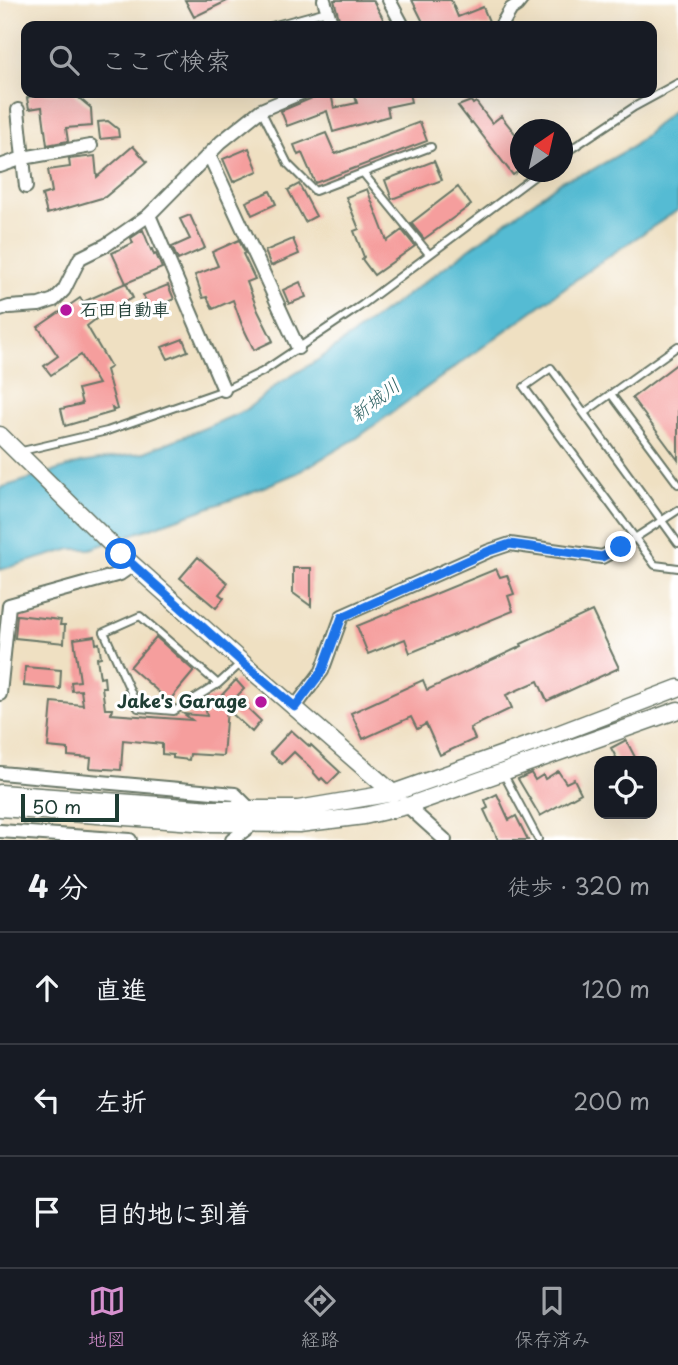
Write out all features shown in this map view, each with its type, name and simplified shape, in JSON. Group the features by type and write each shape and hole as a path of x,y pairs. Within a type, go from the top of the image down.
{"street":[{"path":"389,0 400,21"},
{"path":"504,21 513,3"},
{"path":"0,310 39,305 54,300 64,290 80,258 106,245 149,215 221,142 261,110 289,98"},
{"path":"18,110 26,187"},
{"path":"0,166 23,158 91,146"},
{"path":"209,155 298,348"},
{"path":"149,215 224,390"},
{"path":"0,435 127,559 445,840"},
{"path":"295,707 322,671 342,617 510,544 602,557 621,547"},
{"path":"0,694 9,606 120,573 127,559"},
{"path":"0,808 208,823 393,793 678,688"},
{"path":"0,793 212,809 299,824 364,816 407,806 678,710"},
{"path":"0,774 235,794 252,816"},
{"path":"232,840 252,816"},
{"path":"0,831 67,838 130,840"}],"lane":[{"path":"285,21 326,5"},
{"path":"657,94 678,83"},
{"path":"573,148 650,98"},
{"path":"261,110 288,164 315,191 432,148"},
{"path":"363,173 429,254"},
{"path":"20,454 107,431 224,390 261,372 362,305 526,182"},
{"path":"584,413 678,346"},
{"path":"678,543 551,368 524,387 655,565 678,568"},
{"path":"611,394 678,484"},
{"path":"621,547 678,510"},
{"path":"218,684 140,616 104,632 138,708 174,711 218,684 242,662"},
{"path":"502,771 538,839"}],"water":[{"name":"新城川","path":"678,106 678,210 603,260 357,438 297,473 242,496 90,549 71,549 0,570 0,488 81,463 142,453 246,410 278,384 321,358 560,182 573,182 573,177 590,171 632,147"}],"building":[{"path":"185,0 229,0 194,17"},
{"path":"334,0 373,0 384,21 340,21"},
{"path":"412,0 451,0 458,17 483,7 489,21 422,21"},
{"path":"27,98 79,98 91,108 92,126 66,128 68,141 47,145 42,107 29,109"},
{"path":"312,98 332,98 334,108 357,103 356,98 410,98 411,102 387,107 389,116 333,132 327,111 287,126 281,111"},
{"path":"476,102 492,123 501,116 510,127 510,171 472,122 458,106"},
{"path":"108,121 118,129 119,137 100,139 98,122"},
{"path":"420,122 427,141 315,183 302,153 298,155 294,145 326,133 335,154"},
{"path":"133,146 147,162 105,197 47,214 42,195 52,192 48,170 70,167 69,159 95,156 97,177"},
{"path":"249,148 258,171 233,182 223,159"},
{"path":"434,161 442,180 392,199 385,180"},
{"path":"299,184 316,216 305,222 288,190"},
{"path":"458,187 471,205 424,239 411,223"},
{"path":"367,189 387,241 402,230 415,246 374,275 362,259 364,257 354,231 359,229 346,197"},
{"path":"270,191 276,204 252,215 246,202"},
{"path":"190,215 205,248 178,260 172,247 190,239 180,219"},
{"path":"143,230 162,268 126,283 112,253 133,243 131,238"},
{"path":"293,239 299,254 271,266 265,251"},
{"path":"239,240 255,279 247,282 273,341 254,350 233,300 213,309 207,297 203,298 195,275 218,266 212,252"},
{"path":"300,282 306,297 289,304 283,290"},
{"path":"126,283 133,298 113,307 111,301 90,311 96,319 87,326 111,367 106,370 117,409 112,408 113,412 65,426 61,409 82,404 78,389 98,384 81,355 51,375 44,366 58,356 38,327 80,298 83,302"},
{"path":"168,285 174,299 150,310 143,295"},
{"path":"183,339 188,351 168,359 162,347"},
{"path":"678,363 678,460 632,398"},
{"path":"198,557 228,583 219,594 224,598 216,608 180,578"},
{"path":"293,568 311,568 311,606 293,593"},
{"path":"496,569 500,577 507,575 514,594 508,596 513,611 410,653 405,639 368,654 357,626"},
{"path":"592,611 619,668 547,701 538,681 506,695 512,708 470,728 475,739 440,755 426,724 417,729 411,717 363,739 351,713 423,680 427,690"},
{"path":"17,615 61,620 60,625 65,625 64,643 15,638"},
{"path":"95,636 101,657 97,658 100,678 104,677 105,687 102,687 105,709 112,709 111,714 192,720 184,714 207,716 204,699 220,697 236,680 244,689 236,697 261,721 252,732 227,709 223,756 190,754 189,760 173,758 173,755 162,754 162,744 123,740 121,770 90,768 91,758 68,756 68,749 48,747 52,702 83,705 81,690 72,691 71,682 80,681 74,639"},
{"path":"156,637 194,671 169,701 130,667"},
{"path":"25,667 61,670 60,689 24,686"},
{"path":"291,730 340,772 328,784 322,778 320,780 294,752 282,764 270,753"},
{"path":"626,740 634,756 615,756 611,748"},
{"path":"558,771 566,783 574,779 581,793 540,816 518,779 531,773 535,780 543,775 545,779"},
{"path":"497,794 509,820 516,816 528,840 498,840 484,810 488,808 485,800"}],"place":[{"name":"石田自動車","path":"66,310"},
{"name":"Jake's Garage","path":"261,702"}],"route":[{"path":"121,554 295,707 322,671 342,617 510,544 602,557 621,547"}]}
